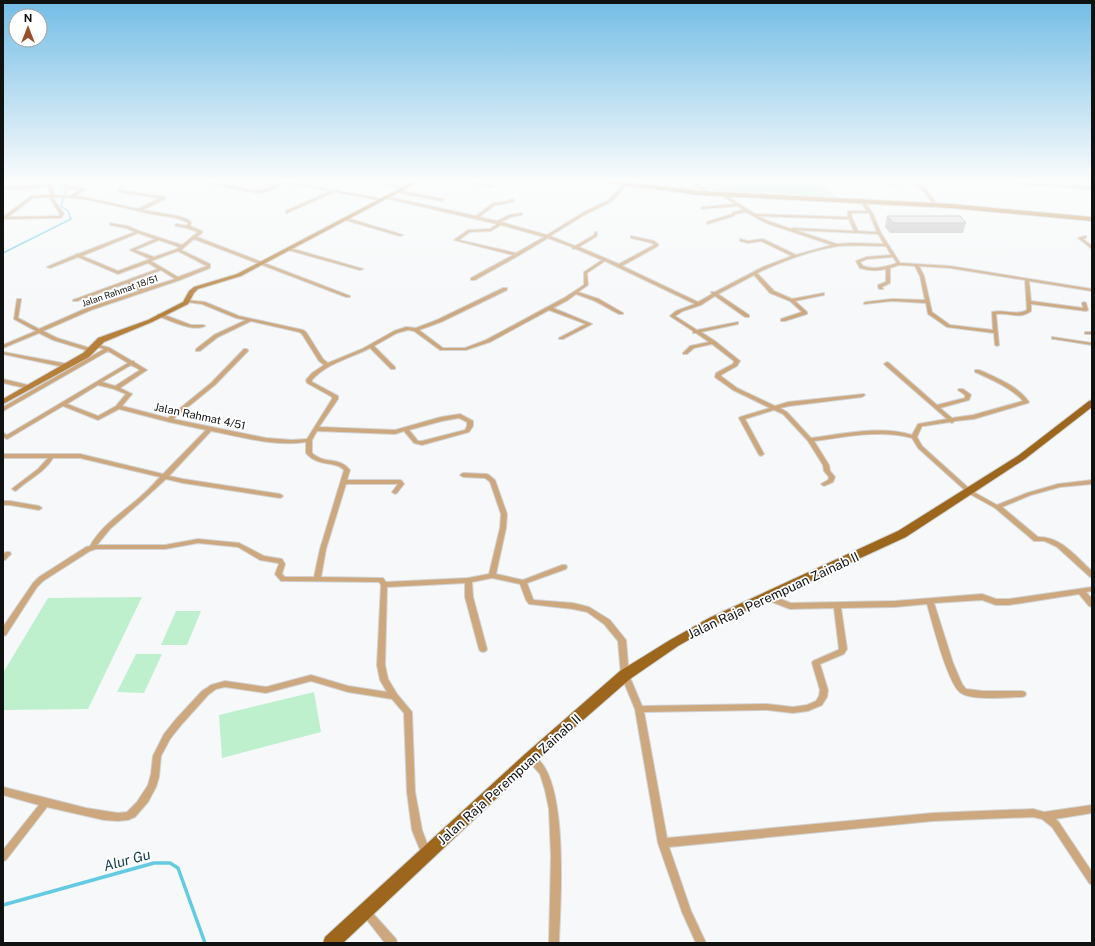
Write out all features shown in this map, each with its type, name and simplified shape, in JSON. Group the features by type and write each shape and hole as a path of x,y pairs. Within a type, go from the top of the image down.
{"main road":[{"path":"3,402 68,366 93,348 101,340 160,315 188,301 191,292 196,288 239,276 262,262 336,224"},
{"name":"Jalan Raja Perempuan Zainab II","path":"331,943 530,758 625,675 674,643 707,625 902,534 1022,458 1092,403"}],"street":[{"path":"112,224 127,227 180,248"},
{"path":"363,224 400,235"},
{"path":"498,224 491,230 469,230 456,240 517,255"},
{"path":"503,224 547,237 619,266 699,304"},
{"path":"473,279 517,255 567,224"},
{"path":"774,224 836,245"},
{"path":"853,224 857,232"},
{"path":"875,224 886,245 899,264"},
{"path":"77,255 118,273 180,248 200,231 177,225"},
{"path":"785,229 879,233"},
{"path":"49,267 138,232"},
{"path":"574,248 596,236 596,233"},
{"path":"194,237 348,296"},
{"path":"619,266 657,245 653,242 632,237"},
{"path":"1085,237 1080,238 1092,248"},
{"path":"154,259 132,250 158,239"},
{"path":"741,240 749,242 762,240 794,256"},
{"path":"824,484 831,481 832,477 827,471 826,465 810,440 785,413 775,406 735,389 718,378 718,374 735,365 737,361 713,342 672,316 699,304 713,293 773,263 794,256 836,245 886,245"},
{"name":"Jalan Rahmat 18/51","path":"3,347 89,309 209,267 210,265 180,248"},
{"path":"289,249 361,269"},
{"path":"894,256 867,258 858,261 861,267 865,268 888,268 899,264 950,267 1092,290"},
{"path":"416,330 442,349 466,349 488,341 549,308 586,285 585,273 604,260"},
{"path":"148,261 178,279"},
{"path":"916,265 922,276 930,313 946,325 995,332"},
{"path":"881,288 880,286 888,282 888,268"},
{"path":"76,300 161,269"},
{"path":"755,273 772,292 792,300 805,314 783,320"},
{"path":"997,345 994,312 1024,314 1029,311 1027,279"},
{"path":"127,281 143,291"},
{"path":"317,580 323,549 348,470 345,466 317,461 309,453 309,440 335,400 335,396 310,383 309,380 312,376 328,365 371,346 403,329 416,330 439,321 505,289"},
{"path":"574,292 597,300 621,313"},
{"path":"713,293 746,316"},
{"path":"792,300 822,294"},
{"path":"19,300 16,319 55,339 93,348 108,349 144,370 116,388"},
{"path":"866,303 892,300 928,302"},
{"path":"188,301 203,303 250,320 304,333 321,360 328,365"},
{"path":"1029,302 1092,311"},
{"path":"1084,303 1086,310"},
{"path":"549,308 590,324 561,338"},
{"path":"160,315 190,326 203,326"},
{"path":"198,350 216,336 250,320"},
{"path":"695,332 736,323"},
{"path":"1054,338 1092,344"},
{"path":"685,352 692,347 713,342"},
{"path":"371,346 393,368"},
{"path":"3,408 108,349"},
{"path":"169,420 213,384 246,350"},
{"path":"3,352 68,366"},
{"path":"3,435 7,437 132,362"},
{"path":"887,364 952,421"},
{"path":"914,437 920,425 923,424 974,417 1026,402 1021,396 977,371"},
{"path":"3,381 30,387"},
{"path":"63,404 98,418 118,407 129,394 116,388 98,383"},
{"path":"936,408 967,399 968,395 961,390"},
{"path":"761,454 754,442 751,431 742,418 775,406 862,395"},
{"name":"Jalan Rahmat 4/51","path":"118,407 210,429 295,443 309,440"},
{"path":"315,429 390,432 406,430 441,419 460,416 470,421 470,426 467,431 422,443 416,442 406,430"},
{"path":"3,633 35,585 41,579 92,548 98,538 165,475 210,429"},
{"path":"810,440 872,434 904,433 914,437 920,447 970,491 997,507 1036,539 1044,538 1056,543 1092,575"},
{"path":"3,456 80,456 165,475 183,481 280,496"},
{"path":"15,489 26,478 45,466 51,457"},
{"path":"463,475 487,476 493,481 504,514 504,528 492,576"},
{"path":"344,482 400,482 401,484 394,492"},
{"path":"997,507 1029,494 1060,485 1092,482"},
{"path":"3,503 10,502 39,508"},
{"path":"92,548 165,547 193,541 234,544 262,558 282,562 278,574 280,578 317,580 381,580 384,585 381,666 384,680 394,696 408,712 411,792 417,830 426,854"},
{"path":"384,585 468,580 492,576 523,582 564,567"},
{"path":"468,580 469,596 482,649"},
{"path":"523,582 532,602 573,606 589,610 607,622 622,640 625,675 639,708 663,843 687,912 701,943"},
{"path":"767,597 790,606 837,606 982,597 996,602 1009,602 1092,589"},
{"path":"1081,591 1092,604"},
{"path":"930,601 944,648 958,685 963,691 972,693 1022,694"},
{"path":"639,708 767,707 793,710 814,706 823,698 824,690 816,663 841,652 843,649 837,606"},
{"path":"3,791 82,811 120,817 132,814 139,807 155,778 155,759 166,739 205,693 219,685 231,684 266,690 311,678 353,690 394,696"},
{"path":"530,758 540,767 545,775 552,804 554,826 554,943"},
{"path":"3,858 46,802"},
{"path":"1044,816 1092,809"},
{"path":"663,843 933,817 1032,813 1044,816 1055,824 1092,880"},
{"path":"365,911 392,943"}],"green space":[{"path":"142,597 88,709 3,710 3,673 48,598"},
{"path":"176,611 201,611 187,645 161,645"},
{"path":"136,654 162,654 144,693 117,692"},
{"path":"314,692 321,732 222,758 219,715"}],"waterway":[{"path":"3,253 61,224"},
{"name":"Alur Gu","path":"3,905 154,863 170,863 178,868 205,943"}]}
